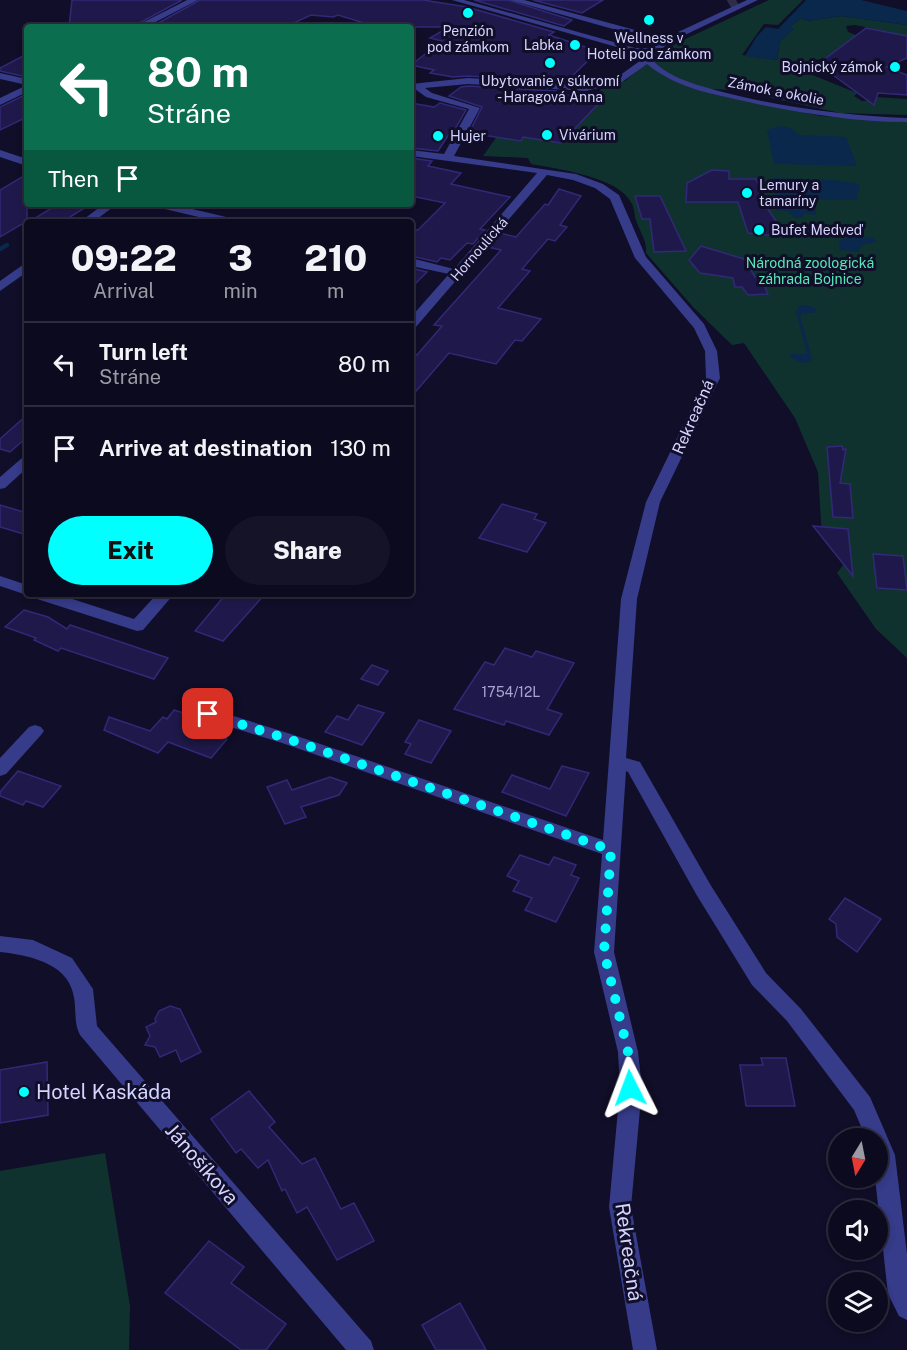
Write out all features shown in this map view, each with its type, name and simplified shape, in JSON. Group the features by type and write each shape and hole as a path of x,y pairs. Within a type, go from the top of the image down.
{"street":[{"path":"145,24 194,0"},
{"path":"456,0 634,50 648,56"},
{"path":"514,0 666,41"},
{"path":"414,86 436,82 476,81 585,87 619,80 661,48 666,41 754,0"},
{"path":"706,22 698,20 733,1"},
{"name":"Zámok a okolie","path":"648,56 655,67 691,86 710,92 816,113 856,118 907,120"},
{"path":"0,76 24,81"},
{"path":"414,86 429,95 475,108 447,159"},
{"path":"0,102 24,90"},
{"path":"0,153 24,161"},
{"name":"Rekreačná","path":"414,154 544,171 576,177 599,186 615,197 641,258 700,327 711,351 713,378 653,502 629,598 604,952 628,1052 630,1088 620,1207 645,1350"},
{"name":"Hornoulická","path":"414,321 539,180 544,171"},
{"path":"91,219 107,207"},
{"path":"169,207 222,219"},
{"path":"414,263 458,273"},
{"path":"0,286 24,268"},
{"path":"0,485 24,464"},
{"path":"0,581 24,589"},
{"path":"49,597 137,626 163,597"},
{"path":"208,714 288,739 611,850"},
{"path":"0,769 35,731"},
{"path":"617,761 634,767 703,889 759,979 794,1015 862,1104 872,1128"},
{"name":"Jánošíkova","path":"0,944 33,948 65,964 83,989 87,1029 362,1350"},
{"path":"888,1188 900,1294 907,1308"}],"green space":[{"name":"Národná zoologická záhrada Bojnice","path":"769,0 803,0 778,25 764,24 742,55 777,60 780,41 793,29 790,27 801,18 807,21 841,16 907,25 907,36 855,25 846,26 848,32 866,39 846,43 824,59 810,60 811,69 800,70 857,93 854,96 862,101 875,100 876,97 907,99 907,115 840,113 757,95 755,91 710,89 712,94 821,116 907,122 907,658 876,629 837,573 844,564 822,538 818,472 795,418 744,343 732,345 693,307 646,253 645,241 636,221 633,206 625,195 602,181 531,164 528,158 483,156 510,118 576,120 601,89 625,81 655,55"},
{"path":"105,1153 130,1306 129,1350 0,1350 0,1171"}],"water":[{"path":"806,0 861,0 907,11 907,25 841,16 807,21 801,18 790,27 794,29 780,41 777,60 745,56 757,36 766,27 778,29"},
{"path":"781,126 790,128 800,135 846,137 857,166 774,164 767,130"},
{"path":"772,178 835,180 860,184 857,200 814,200 816,215 804,213 803,217 795,218 787,211 777,211"},
{"path":"847,237 873,238 877,242 862,245 858,252 840,250 839,241"},
{"path":"806,305 817,309 816,312 800,315 812,359 803,363 789,354 807,354 796,312 799,306"}],"building":[{"path":"72,0 182,0 138,24 69,24"},
{"path":"200,0 423,0 467,7 554,32 549,35 598,51 566,82 453,77 430,73 434,70 414,66 414,63 442,41 430,38 449,27 367,24 338,15 333,17 311,15 292,24 156,24"},
{"path":"474,0 508,0 572,20 564,26"},
{"path":"533,0 603,0 582,13"},
{"path":"866,28 907,36 907,58 887,67 907,75 907,95 878,93 874,105 818,64"},
{"path":"24,56 24,76 0,71 0,68"},
{"path":"461,87 556,91 555,93 602,100 561,143 523,137 521,141 469,133 482,107 449,96"},
{"path":"24,95 24,118 0,130 0,107"},
{"path":"440,103 466,110 454,131 451,131 438,151 414,148 414,104 434,107"},
{"path":"414,158 432,161 428,166 461,173 451,184 510,197 480,229 485,230 473,244 467,243 450,260 441,258 437,262 414,257 414,229 418,230 445,203 414,197"},
{"path":"712,170 729,171 729,179 756,179 765,205 787,237 748,233 738,202 686,202 687,183"},
{"path":"24,176 24,207 27,207 27,219 0,237 0,190"},
{"path":"559,189 581,196 560,225 567,227 555,241 548,239 522,269 530,271 498,308 541,319 522,341 515,340 496,364 449,353 414,394 414,354 417,355 442,326 434,325 501,250 488,247 500,233 516,237 545,204 548,205"},
{"path":"635,196 660,196 686,251 654,252 650,219 642,219"},
{"path":"53,207 86,207 67,219 34,219"},
{"path":"701,246 744,259 755,277 760,277 768,294 748,295 742,287 735,287 733,278 700,273 689,260"},
{"path":"414,269 427,272 414,285"},
{"path":"24,418 24,440 10,452 0,449 0,439"},
{"path":"842,446 843,450 846,449 840,483 850,484 853,518 833,517 827,447"},
{"path":"502,504 537,514 534,519 546,523 527,552 479,538"},
{"path":"0,505 24,512 24,534 0,527"},
{"path":"813,526 848,529 853,576"},
{"path":"873,554 903,556 907,590 877,588"},
{"path":"223,597 262,597 223,641 195,631"},
{"path":"24,610 48,617 67,629 70,625 168,658 154,679 61,648 58,651 34,640 36,638 5,627"},
{"path":"505,648 532,657 536,651 574,663 547,709 562,714 549,735 506,721 504,725 454,709 485,662 494,665"},
{"path":"372,665 388,671 378,685 361,679"},
{"path":"358,705 384,713 362,745 325,732 337,716 348,720"},
{"path":"174,710 190,715 183,723 227,739 211,758 168,742 158,753 104,730 109,717 150,731 163,717 167,719"},
{"path":"419,720 451,731 431,763 405,754 411,744 405,742"},
{"path":"562,766 589,773 566,816 502,792 512,775 550,789"},
{"path":"18,771 61,786 43,807 26,801 23,805 0,796 0,792"},
{"path":"330,777 347,783 339,795 301,807 306,817 285,824 267,787 287,780 292,790"},
{"path":"520,855 549,865 554,857 576,865 571,875 579,878 556,922 525,910 532,898 513,891 519,881 507,876"},
{"path":"845,898 881,919 857,952 837,937 836,924 829,919"},
{"path":"170,1006 180,1009 201,1052 181,1062 176,1050 160,1057 155,1047 145,1045 150,1036 146,1027 156,1022 159,1011"},
{"path":"761,1058 786,1058 795,1106 746,1106 740,1065 763,1065"},
{"name":"Hotel Kaskáda","path":"47,1062 48,1115 0,1123 0,1070"},
{"path":"249,1091 275,1122 269,1127 302,1164 315,1158 341,1209 354,1203 374,1241 337,1260 307,1207 297,1213 285,1189 282,1191 268,1160 258,1168 241,1149 236,1153 211,1119"},
{"path":"209,1241 244,1267 231,1283 286,1324 266,1350 241,1350 165,1293"},
{"path":"460,1303 486,1350 436,1350 422,1325"}],"waterway":[{"path":"0,249 7,245"}],"tunnel":[{"path":"729,4 736,0"}],"place":[{"name":"Penzión pod zámkom","path":"468,13"},
{"name":"Wellness v Hoteli pod zámkom","path":"649,20"},
{"name":"Labka","path":"575,45"},
{"name":"Ubytovanie v súkromí - Haragová Anna","path":"550,63"},
{"name":"Bojnický zámok","path":"895,67"},
{"name":"Vivárium","path":"547,135"},
{"name":"Hujer","path":"438,136"},
{"name":"Lemury a tamaríny","path":"747,193"},
{"name":"Bufet Medveď","path":"759,230"},
{"name":"Hotel Kaskáda","path":"24,1092"}],"route":[{"path":"208,714 288,739 611,850 604,952 628,1052 630,1088"}]}
